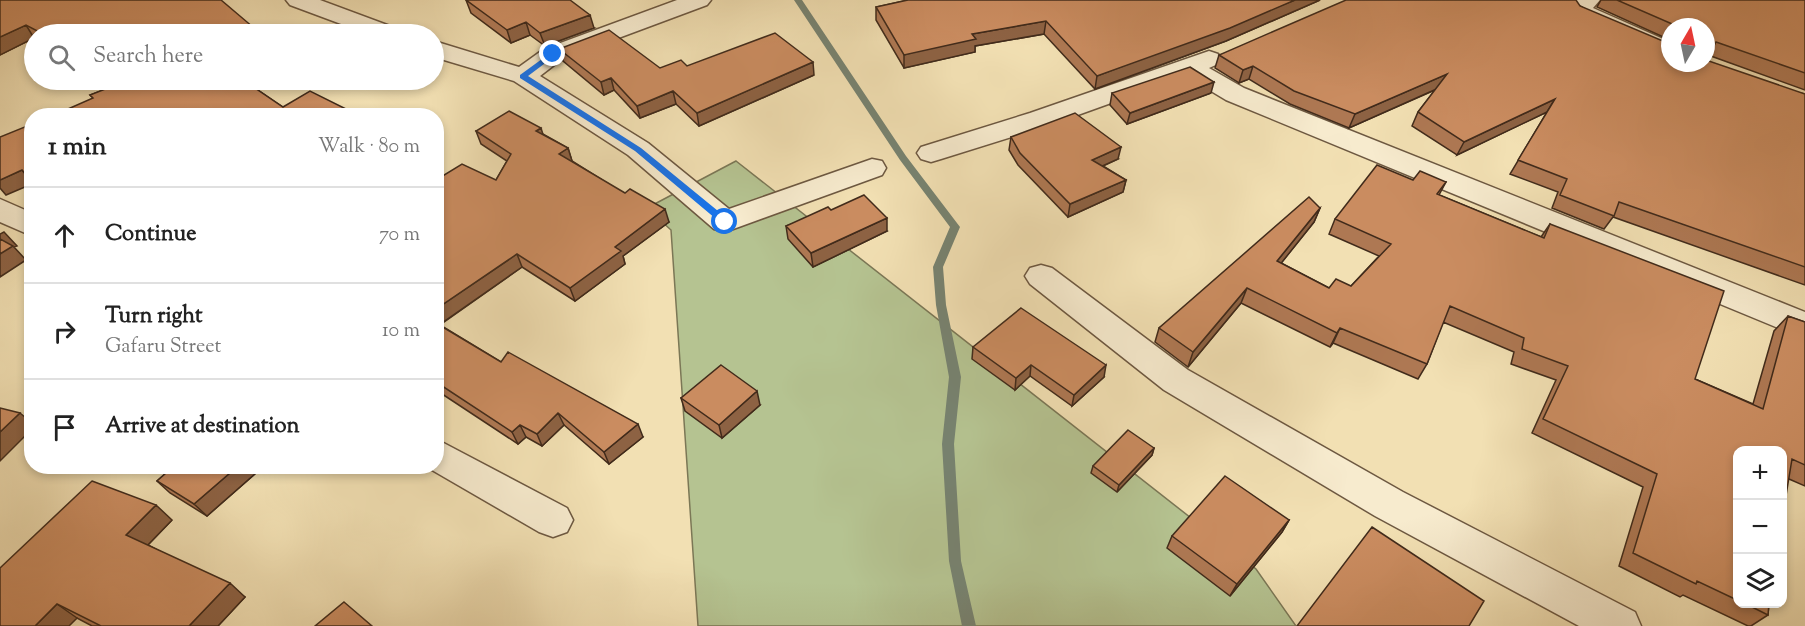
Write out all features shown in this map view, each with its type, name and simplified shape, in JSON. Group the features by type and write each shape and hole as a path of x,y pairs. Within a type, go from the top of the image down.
{"street":[{"path":"298,0 362,24"},
{"path":"523,76 553,54 699,0"},
{"path":"1588,0 1580,7 1582,12 1661,47"},
{"path":"931,153 1040,119 1233,50"},
{"path":"444,52 523,76 638,149 725,222 872,168"},
{"path":"1190,67 1235,94 1805,326"},
{"path":"0,209 24,222"},
{"path":"1041,276 1176,380 1389,504 1620,626"},
{"path":"444,459 553,520"}],"green space":[{"path":"736,161 1256,569 1296,626 698,626 671,230 647,208"}],"building":[{"path":"0,0 221,0 249,24 24,24 0,37"},
{"path":"466,0 570,0 590,15 540,33 526,22 507,30"},
{"path":"908,0 1295,0 1230,28 1097,76 1046,21 972,34 976,39 904,55 876,7"},
{"path":"1346,0 1576,0 1580,6 1661,40 1661,72 1715,72 1715,63 1805,94 1805,267 1619,202 1614,216 1560,195 1567,179 1518,160 1555,99 1464,142 1418,112 1447,74 1355,114 1294,91 1253,66 1243,70 1219,55"},
{"path":"1617,0 1805,0 1805,73 1716,42 1715,44 1715,18 1661,19"},
{"path":"609,30 660,68 681,60 687,66 775,33 813,62 697,113 673,91 637,106 611,78 601,82 559,49"},
{"path":"1190,67 1214,82 1130,113 1112,93"},
{"path":"103,90 258,90 283,107 310,91 344,108 70,108 93,98 90,95"},
{"path":"509,111 541,128 536,131 568,148 559,154 625,193 630,189 665,209 615,247 621,251 570,288 517,254 444,304 444,175 462,164 496,180 511,154 476,131"},
{"path":"1075,113 1121,147 1092,160 1126,180 1070,204 1020,153 1011,137"},
{"path":"24,127 24,172 22,170 0,180 0,137"},
{"path":"1377,165 1413,180 1420,171 1446,182 1437,194 1544,238 1550,224 1724,291 1695,379 1763,409 1788,316 1805,322 1805,465 1792,459 1787,490 1787,446 1733,446 1733,598 1697,581 1696,584 1633,553 1657,474 1543,419 1568,366 1522,349 1524,338 1450,306 1427,364 1340,328 1337,333 1247,288 1193,352 1159,328 1309,197 1320,208 1277,261 1329,288 1336,279 1351,286 1391,244 1335,219"},
{"path":"864,195 887,218 811,253 786,226 828,207 831,210"},
{"path":"0,239 13,246 0,254"},
{"path":"1021,308 1106,365 1074,395 1031,365 1016,378 973,347"},
{"path":"444,328 501,362 508,352 638,424 604,452 558,413 537,434 520,425 512,432 444,387"},
{"path":"721,365 757,391 719,425 681,398"},
{"path":"0,408 20,413 0,432"},
{"path":"1128,430 1154,448 1119,485 1093,466"},
{"path":"165,474 229,474 194,504 157,481"},
{"path":"1225,476 1289,520 1237,584 1172,536"},
{"path":"92,481 156,505 126,535 230,583 189,626 101,626 57,604 35,626 0,626 0,568"},
{"path":"1372,527 1484,601 1469,626 1297,626"},
{"path":"344,602 372,626 315,626"},
{"path":"1754,608 1769,608 1768,615"}],"waterway":[{"path":"798,0 903,158 955,227 938,267 941,305 955,377 948,444 955,561 969,626"}],"route":[{"path":"553,54 523,76 638,149 725,222"}]}
